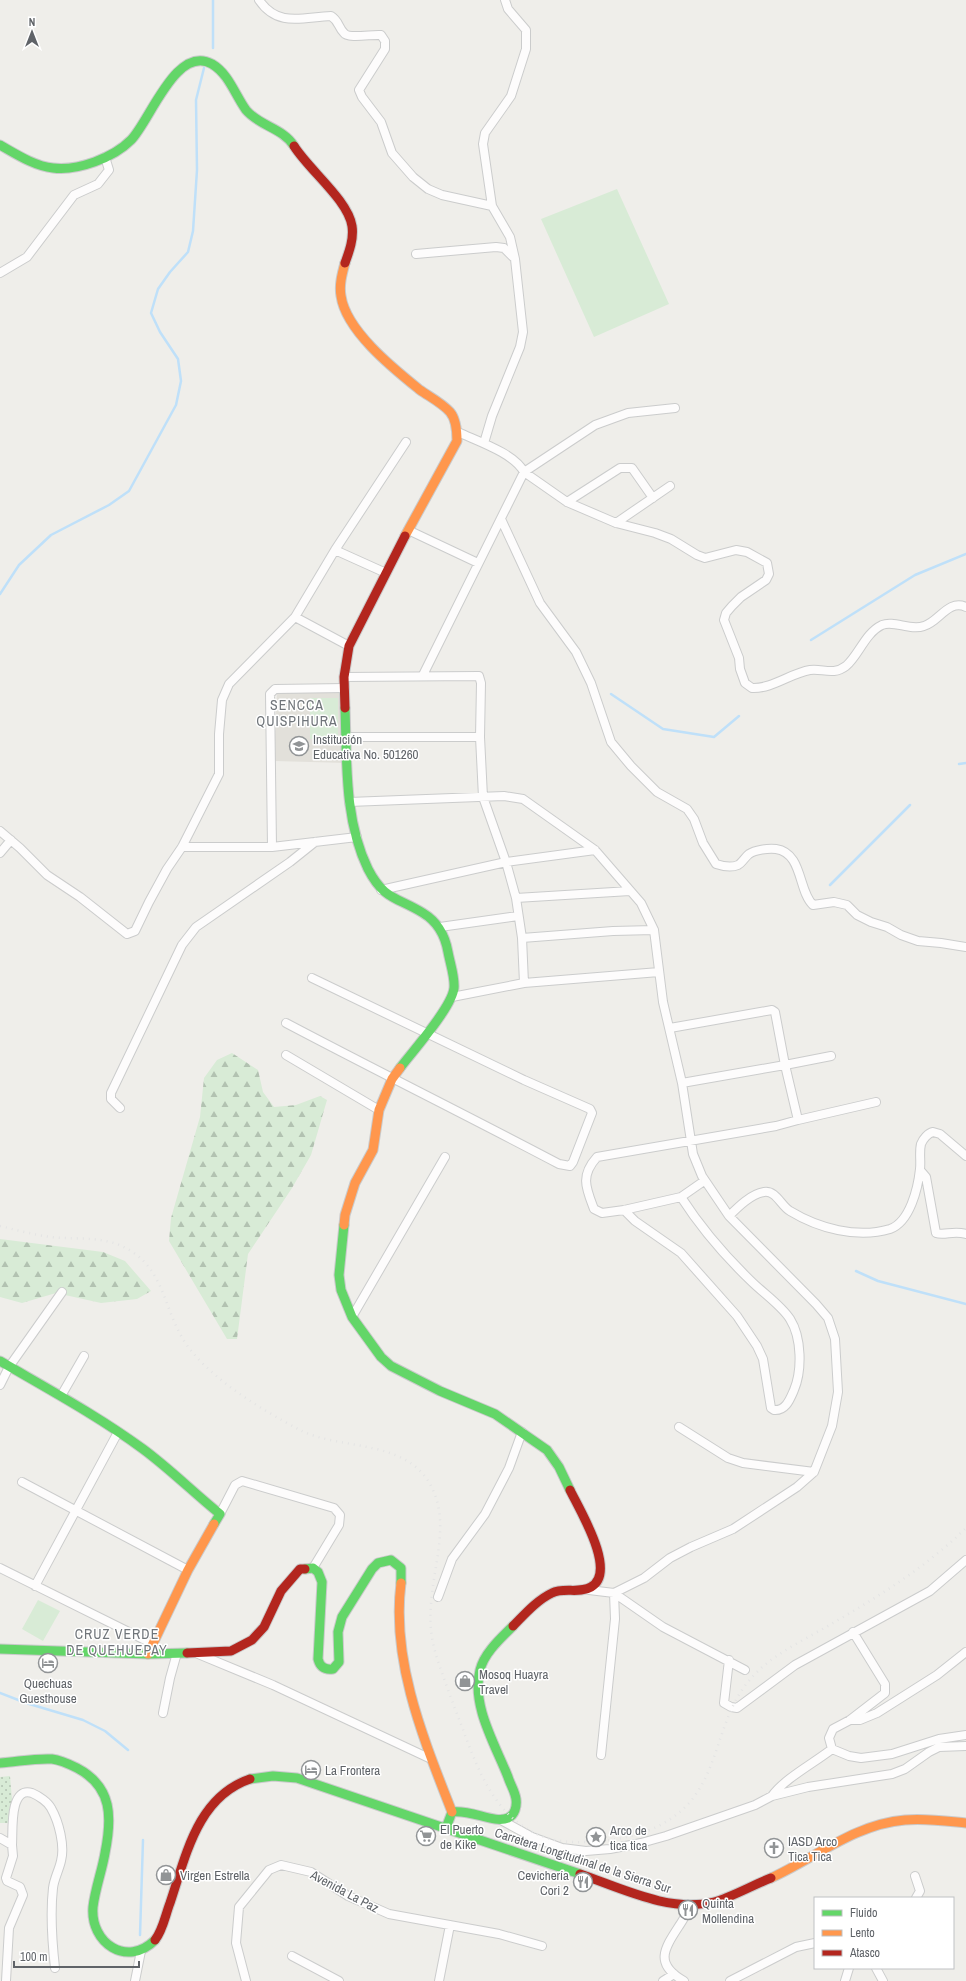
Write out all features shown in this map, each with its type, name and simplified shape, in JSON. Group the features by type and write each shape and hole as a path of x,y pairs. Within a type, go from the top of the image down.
{"main road":[{"path":"0,145 41,165 54,168 67,167 105,157 131,140 141,128 171,79 181,68 191,62 201,60 213,63 220,70 248,112 289,138 300,155 344,207 352,226 351,237 340,282 343,305 353,324 381,359 450,412 456,423 458,432 457,441 408,530 349,646 344,677 349,802 357,837 368,869 381,890 391,897 424,913 440,927 447,948 454,988 452,997 392,1079 379,1110 373,1150 356,1183 345,1215 339,1275 341,1290 352,1317 381,1357 391,1366 440,1392 495,1414 547,1450 559,1467 598,1549 601,1574 589,1590 562,1590 547,1596 488,1653 480,1668 478,1684 479,1698 516,1798 514,1812 510,1817 502,1820 469,1810 452,1812"},
{"path":"0,1361 61,1396 165,1466 189,1489 220,1514 188,1570 148,1654"},
{"path":"0,1649 148,1654 231,1651 244,1647 260,1634 269,1619 282,1590 300,1569 313,1568 318,1572 322,1582 318,1659 322,1667 329,1670 337,1666 339,1662 338,1632 342,1617 372,1569 378,1563 390,1560 400,1568 402,1582 398,1607 401,1645 407,1680 431,1759 452,1812 446,1828"},
{"path":"0,1763 49,1759 61,1760 83,1771 93,1779 106,1801 108,1833 93,1906 94,1924 101,1938 108,1946 124,1951 141,1951"},
{"name":"Carretera Longitudinal de la Sierra Sur","path":"141,1951 156,1939 197,1832 210,1806 228,1790 241,1782 273,1775 297,1778 618,1887 665,1901 691,1904 715,1902 784,1871 847,1837 874,1826 911,1820 929,1819 966,1823"}],"street":[{"path":"259,0 264,8 273,15 282,18 331,16 337,19 344,33 349,36 381,35 385,41 385,49 359,90 362,98 380,122 392,153 413,177 428,189 442,195 492,206"},
{"path":"484,443 492,416 520,347 523,332 515,259 510,237 492,206 483,144 485,133 512,96 526,49 526,30 508,9 505,0"},
{"path":"0,273 27,258 74,195 98,184 109,170 105,157"},
{"path":"416,254 496,247 504,248 515,259"},
{"path":"423,675 524,472 595,426 628,413 675,408"},
{"path":"458,432 484,443 512,458 520,465 524,472 567,502 616,523 655,533 671,539 697,555 705,558 736,550 747,552 767,563 769,574 766,580 741,597 726,613 724,620 739,658 740,669 745,683 752,688 764,686 813,669 821,672 841,670 853,659 862,644 881,626 894,624 905,628 923,627 930,624 950,608 958,605 966,607"},
{"path":"0,831 47,875 80,897 127,934 132,934 135,931 167,869 182,847 219,774 219,734 222,700 229,684 295,617 335,550 406,442"},
{"path":"567,502 620,468 626,467 632,468 653,498"},
{"path":"616,523 670,486"},
{"path":"501,519 540,603 576,652 591,683 611,742 631,766 657,792 687,809 694,819 703,843 716,864 727,867 738,865 749,853 766,849 777,849 788,855 798,869 808,900 813,905 834,902 847,905 858,915 871,922 887,927 901,935 918,941 966,947"},
{"path":"408,530 478,564"},
{"path":"335,550 386,573"},
{"path":"295,617 349,646"},
{"path":"344,677 423,675 479,676 481,683 480,737 483,797 506,862 516,898 522,938 524,983"},
{"path":"272,847 270,694 275,689 345,688"},
{"path":"346,737 480,737"},
{"path":"349,802 504,796 523,799 595,850 641,903 654,930 663,1002 682,1083 690,1140 693,1154 704,1181 729,1216 816,1304 828,1318 832,1327 835,1339 837,1402 830,1434 814,1472 797,1488 733,1529 691,1547 670,1558 644,1578 614,1592 589,1590"},
{"path":"182,847 272,847 357,837"},
{"path":"0,853 11,840"},
{"path":"120,1108 111,1099 111,1093 182,945 196,927 290,862 315,842"},
{"path":"381,890 506,862 595,850"},
{"path":"516,898 630,891"},
{"path":"440,927 518,916"},
{"path":"522,938 613,931 654,930"},
{"path":"452,997 524,983 659,972"},
{"path":"286,1023 559,1164 570,1166 573,1162 592,1113 590,1109 312,978"},
{"path":"670,1028 774,1010 798,1120"},
{"path":"286,1054 379,1110"},
{"path":"682,1083 831,1056"},
{"path":"704,1181 680,1197 624,1210 602,1213 594,1209 586,1189 586,1172 597,1157 776,1126 876,1102"},
{"path":"729,1216 756,1195 764,1192 774,1195 789,1211 824,1226 850,1233 890,1229 905,1218 915,1192 920,1170 921,1145 923,1140 933,1132 940,1134 966,1156"},
{"path":"352,1317 445,1157"},
{"path":"920,1170 926,1177 936,1233 942,1234 957,1231 966,1234"},
{"path":"624,1210 635,1221 681,1253 737,1316 757,1346 763,1359 771,1408 774,1410 782,1409 788,1403 799,1374 797,1339 791,1320 725,1256 698,1225 680,1197"},
{"path":"0,1385 9,1367 62,1292"},
{"path":"61,1396 84,1356"},
{"path":"679,1427 728,1458 743,1463 814,1472"},
{"path":"438,1597 452,1559 485,1514 509,1468 522,1432"},
{"path":"35,1586 75,1509 118,1434"},
{"path":"220,1514 236,1485 242,1481 334,1508 340,1515 339,1525 313,1568"},
{"path":"22,1482 188,1570"},
{"path":"729,1660 724,1703 731,1707 737,1708 795,1665 925,1594 966,1560"},
{"path":"0,1568 153,1644"},
{"path":"614,1592 663,1627 729,1660 745,1670"},
{"path":"600,1755 615,1619 614,1592"},
{"path":"853,1632 886,1687 885,1694 850,1720 835,1727 831,1731 829,1743 832,1749 849,1756 861,1758 892,1754 940,1739 966,1735"},
{"path":"195,1652 272,1685 431,1759"},
{"path":"850,1720 860,1720 877,1713 937,1675 966,1652"},
{"path":"163,1713 177,1653"},
{"path":"502,1820 521,1832 548,1843 572,1850 594,1851 654,1839 755,1805 772,1796 808,1787 892,1774 905,1769 929,1752 939,1747 966,1746"},
{"path":"772,1796 780,1786 818,1761 832,1749"},
{"path":"6,1981 8,1928 23,1895 20,1888 7,1881 6,1878 13,1856 12,1845 16,1799 23,1793 32,1793 38,1796 51,1808 63,1846 62,1860 53,1887 51,1917 55,1968"},
{"path":"0,1838 12,1845"},
{"name":"Avenida La Paz","path":"246,1981 236,1943 239,1907 269,1870 274,1867 287,1865 311,1872 348,1896 389,1914 499,1934 542,1946"},
{"path":"915,1876 920,1891 917,1897"},
{"path":"684,1981 674,1974 664,1962 664,1949 691,1904"},
{"path":"439,1981 450,1925"},
{"path":"730,1981 796,1947 814,1943"},
{"path":"135,1981 141,1951"},
{"path":"292,1956 339,1981"},
{"path":"845,1981 849,1969"},
{"path":"877,1969 883,1981"},
{"path":"663,1981 674,1974"}],"shaded area":[{"path":"277,693 344,693 347,763 274,761"}],"green space":[{"path":"617,189 669,304 594,337 541,219"},
{"path":"310,698 338,698 338,739 310,739"},
{"path":"232,1053 258,1070 263,1092 274,1107 296,1105 320,1096 327,1100 311,1155 292,1188 248,1254 237,1339 227,1339 169,1241 171,1218 200,1117 204,1078 217,1060"},
{"path":"0,1239 103,1252 125,1261 151,1291 137,1299 101,1303 56,1293 22,1303 0,1297"},
{"path":"38,1600 60,1611 43,1641 22,1629"},
{"path":"10,1776 14,1823 0,1823 0,1777"}],"waterway":[{"path":"213,0 213,48"},
{"path":"0,594 19,565 51,535 109,505 129,491 176,405 181,381 178,359 160,332 151,313 158,289 170,272 188,252 193,231 197,170 196,100 204,68"},
{"path":"811,640 915,575 966,554"},
{"path":"611,694 663,729 714,737 739,716"},
{"path":"959,764 966,763"},
{"path":"830,885 910,805"},
{"path":"856,1271 878,1281 966,1304"},
{"path":"0,1693 26,1703 83,1720 105,1731 128,1750"},
{"path":"140,1935 143,1840"}],"railway":[{"path":"0,1226 45,1236 102,1240 112,1242 131,1251 142,1260 157,1280 183,1339 205,1366 220,1379 269,1413 300,1430 335,1441 390,1453 407,1461 421,1472 432,1488 440,1516 439,1546 432,1591 430,1620 435,1650 444,1680 476,1762 493,1795 504,1810 517,1822 533,1832 551,1839 566,1842 580,1842 622,1838 657,1827 677,1814 694,1797 703,1782 711,1766 728,1717 745,1685 758,1671 784,1651 886,1591 919,1568 966,1528"}],"traffic: fast":[{"path":"0,145 32,162 53,168 84,165 105,158 131,140 165,87 176,74 187,65 199,61 212,64 218,68 223,73 246,110 257,120 284,135 294,146"},
{"path":"345,708 348,790 360,850 368,869 380,887 392,897 423,913 437,925 447,946 453,975 454,988 447,1006 400,1068"},
{"path":"344,1225 339,1275 341,1290 352,1317 381,1357 391,1366 440,1391 495,1414 547,1450 559,1467 570,1490"},
{"path":"0,1361 91,1414 143,1449 220,1514 214,1524"},
{"path":"305,1569 313,1568 318,1572 322,1582 318,1659 322,1666 328,1669 333,1669 339,1662 338,1632 342,1617 372,1569 378,1563 391,1560 401,1568 401,1583"},
{"path":"446,1828 452,1812 502,1819 510,1817 516,1807 515,1793 481,1711 478,1683 480,1670 485,1658 513,1626"},
{"path":"0,1649 148,1654 187,1653"},
{"path":"0,1763 52,1759 65,1762 77,1768 98,1784 104,1794 107,1804 109,1828 104,1860 93,1907 97,1931 104,1941 112,1948 122,1951 133,1952 144,1948 155,1940"},
{"path":"250,1779 273,1776 297,1778 580,1874"}],"traffic: slow":[{"path":"345,263 340,292 345,309 361,336 397,371 420,390 447,409 454,418 456,426 457,441 405,536"},
{"path":"344,1225 345,1215 355,1183 373,1150 379,1110 392,1079 400,1068"},
{"path":"148,1654 188,1570 214,1524"},
{"path":"401,1583 399,1613 405,1671 421,1729 452,1812"},
{"path":"771,1878 836,1843 869,1828 887,1823 920,1819 966,1823"}],"traffic: jam":[{"path":"294,146 336,196 349,216 352,226 352,236 351,245 345,263"},
{"path":"345,708 344,677 349,646 405,536"},
{"path":"513,1626 531,1608 546,1596 557,1591 586,1589 591,1587 598,1579 600,1568 599,1555 588,1525 570,1490"},
{"path":"187,1653 231,1651 252,1640 264,1627 281,1591 300,1569 305,1569"},
{"path":"155,1940 162,1927 188,1848 196,1830 217,1799 232,1788 250,1779"},
{"path":"580,1874 629,1892 663,1902 697,1905 714,1902 771,1878"}],"place":[{"name":"Institución Educativa No. 501260","path":"299,746"},
{"name":"Quechuas Guesthouse","path":"48,1663"},
{"name":"Mosoq Huayra Travel","path":"465,1681"},
{"name":"La Frontera","path":"311,1770"},
{"name":"El Puerto de Kike","path":"426,1836"},
{"name":"Arco de tica tica","path":"596,1837"},
{"name":"IASD Arco Tica Tica","path":"774,1848"},
{"name":"Virgen Estrella","path":"166,1875"},
{"name":"Cevichería Cori 2","path":"583,1882"},
{"name":"Quinta Mollendina","path":"688,1910"}],"district":[{"name":"SENCCA QUISPIHURA","path":"297,714"},
{"name":"CRUZ VERDE DE QUEHUEPAY","path":"117,1642"}]}
